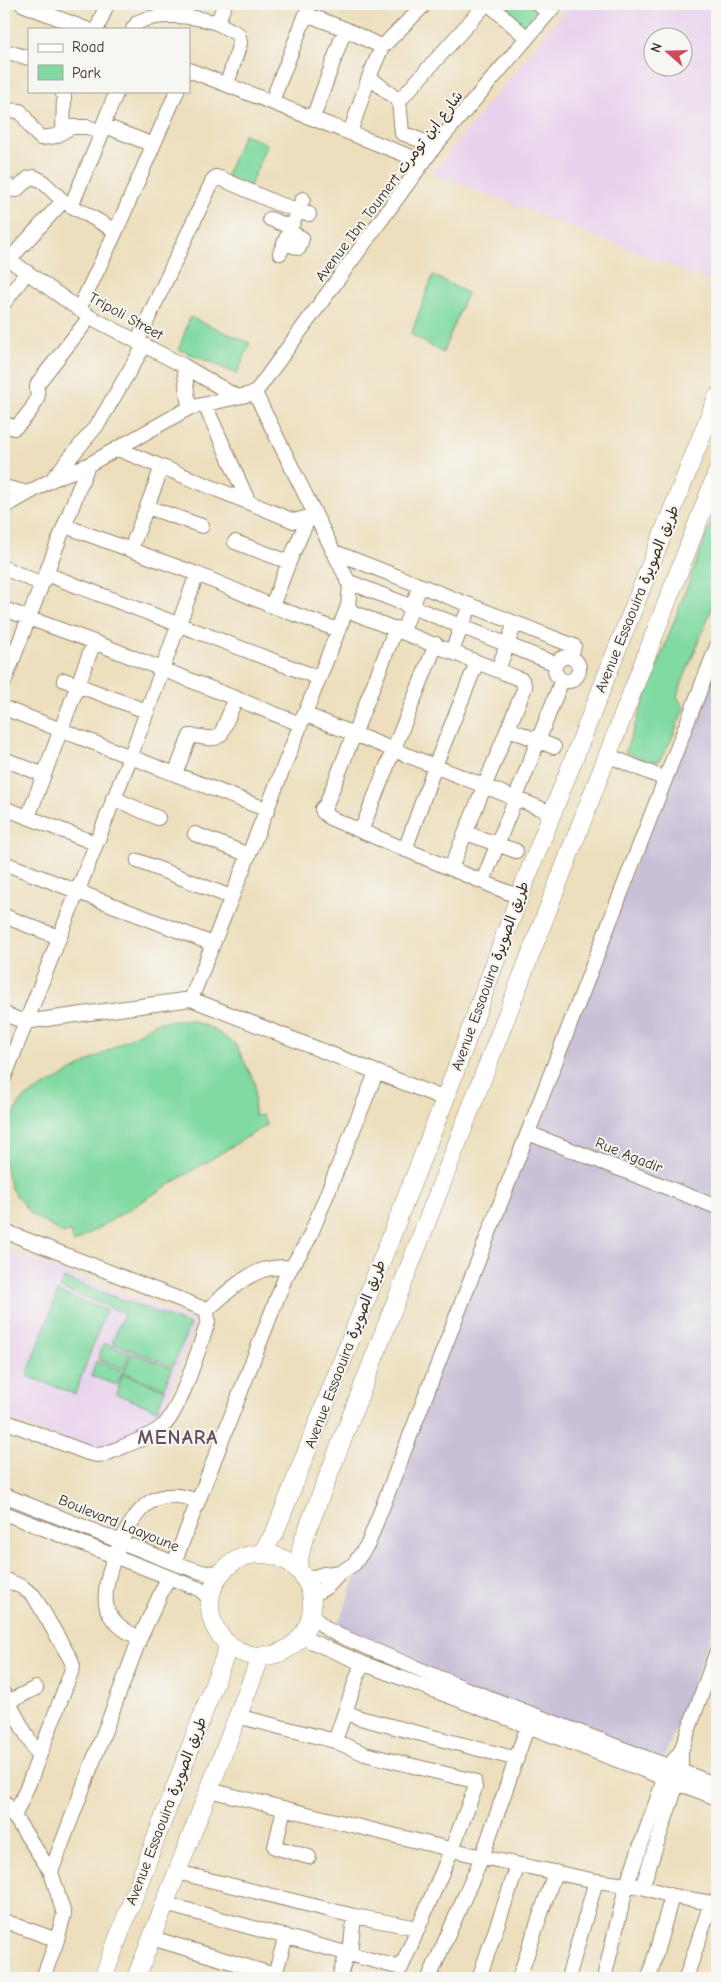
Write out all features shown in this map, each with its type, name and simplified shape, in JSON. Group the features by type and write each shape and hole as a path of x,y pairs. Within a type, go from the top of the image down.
{"main road":[{"name":"Avenue Essaouira طريق الصويرة","path":"261,1554 275,1532 445,1099 519,897 717,397"},
{"name":"Avenue Essaouira طريق الصويرة","path":"305,1582 303,1541 717,473"},
{"path":"261,1554 281,1558 305,1582 311,1615 301,1637 293,1645 280,1652 261,1656 246,1654 230,1645 220,1635 214,1622 211,1599 216,1583 223,1572 239,1560 261,1554"},
{"name":"Avenue Essaouira طريق الصويرة","path":"103,1978 230,1645"},
{"path":"136,1978 261,1656"}],"street":[{"path":"22,4 49,9 84,28"},
{"path":"97,28 107,4"},
{"path":"217,22 224,4"},
{"path":"406,4 422,7"},
{"path":"399,101 487,4 527,38"},
{"path":"350,133 369,77 382,47 422,7"},
{"name":"Avenue Ibn Toumert شارع ابن تومرت","path":"255,392 435,146 527,38 547,7"},
{"path":"272,101 308,9 382,47"},
{"path":"133,28 138,22 159,18 192,18 217,22 234,30 240,38 238,52 227,84"},
{"path":"313,118 345,29"},
{"path":"4,50 28,58"},
{"path":"190,70 424,162"},
{"path":"369,77 399,101 402,133 435,146"},
{"path":"62,92 64,130"},
{"path":"7,258 67,204 102,129 117,92"},
{"path":"4,423 14,428 19,425 37,399 36,386 84,313 116,231 177,92"},
{"path":"4,110 20,111 29,127 41,138 56,136 72,127 88,127 102,129 153,144"},
{"path":"4,183 16,190 29,178 34,177 42,181 67,204 116,231"},
{"path":"53,478 98,424 140,344 213,180 220,178 303,208 286,239 270,219"},
{"name":"Tripoli Street","path":"7,258 84,313 184,366 237,397"},
{"path":"4,303 27,272"},
{"path":"184,366 189,408"},
{"path":"4,507 53,478 88,465 118,449 189,408 255,392 312,516 350,585 350,609"},
{"path":"205,405 249,503"},
{"path":"118,449 294,521 312,516"},
{"path":"4,682 88,465"},
{"path":"131,549 162,467"},
{"path":"4,488 28,493"},
{"path":"147,507 202,526"},
{"path":"272,606 289,562 312,516"},
{"path":"65,526 197,574 272,606 338,630"},
{"path":"235,542 289,562"},
{"path":"332,551 574,646 571,657"},
{"path":"191,999 268,810 338,630 350,609 368,566"},
{"path":"4,568 44,579 180,624 319,678"},
{"path":"4,1078 130,758 197,574"},
{"path":"347,581 556,664"},
{"path":"420,586 353,733 326,805 322,809 330,818 361,832 519,897"},
{"path":"452,651 470,605"},
{"path":"4,609 236,698 353,733 552,813"},
{"path":"350,609 522,680 525,684 509,729 451,868"},
{"path":"498,670 515,623"},
{"path":"28,817 61,730 70,683 94,642"},
{"path":"361,832 392,749 436,644"},
{"path":"305,1582 328,1586 341,1572 359,1559 368,1544 717,646"},
{"path":"571,657 578,664 578,673 572,680 562,680 557,676 556,664 562,658 571,657"},
{"path":"405,850 435,766 477,662"},
{"path":"483,881 562,680"},
{"path":"70,683 146,711"},
{"path":"174,774 190,736 214,739 222,734 236,698"},
{"path":"4,708 268,810"},
{"path":"509,729 554,747"},
{"path":"607,755 665,779"},
{"path":"4,759 44,775"},
{"path":"113,798 158,818"},
{"path":"4,808 95,843"},
{"path":"466,833 516,851"},
{"path":"195,834 249,855"},
{"path":"138,862 232,897"},
{"path":"4,863 213,944"},
{"path":"4,916 58,937"},
{"path":"4,1014 25,1022 191,999 445,1099"},
{"path":"174,1563 291,1267 302,1253 310,1236 376,1073"},
{"name":"Rue Agadir","path":"528,1133 717,1207"},
{"path":"4,1231 208,1310"},
{"path":"4,1421 88,1454 97,1455 105,1454 152,1432 164,1425 179,1402 208,1322 208,1310 224,1295 260,1271 270,1268 291,1267"},
{"name":"Boulevard Laayoune","path":"4,1495 174,1563 205,1573 223,1572"},
{"path":"140,1638 120,1627 108,1611 105,1583 115,1557 131,1521 139,1510 151,1501 165,1496 182,1495 198,1501"},
{"path":"4,1513 198,1589 211,1599"},
{"path":"51,1872 140,1638 168,1578"},
{"path":"4,1579 22,1587 34,1596 71,1660 73,1667 29,1783 14,1817"},
{"path":"311,1615 327,1629 673,1775 717,1798"},
{"path":"301,1637 362,1663 528,1725 673,1775 717,1785"},
{"path":"642,1887 673,1775 717,1651"},
{"path":"335,1741 362,1663"},
{"path":"36,1688 6,1698 38,1756"},
{"path":"345,1712 360,1718 517,1759"},
{"path":"165,1904 348,1954 399,1973 452,1849 475,1788 474,1781 365,1754 335,1741 238,1716"},
{"path":"429,1978 482,1857 528,1725"},
{"path":"604,1978 627,1884 673,1775"},
{"path":"209,1790 482,1857 596,1881 642,1887 672,1896 714,1904 686,1978"},
{"path":"4,1801 51,1872 64,1914 58,1940 42,1978"},
{"path":"284,1808 275,1847 310,1856"},
{"path":"479,1978 518,1865"},
{"path":"177,1872 354,1916 418,1928"},
{"path":"520,1978 555,1872"},
{"path":"568,1978 596,1881"},
{"path":"649,1978 672,1896"},
{"path":"339,1978 348,1954 354,1916"},
{"path":"4,1921 58,1940"},
{"path":"152,1938 271,1974 276,1970 286,1936"}],"shaded area":[{"path":"570,4 717,4 717,284 432,173"},
{"path":"717,655 717,1620 660,1769 333,1637"},
{"path":"4,1249 196,1322 161,1417 100,1451 4,1418"}],"green space":[{"path":"495,4 530,4 539,12 524,30"},
{"path":"244,134 267,144 250,186 226,176"},
{"path":"433,275 467,293 443,353 411,334"},
{"path":"190,317 250,343 237,374 179,349"},
{"path":"717,507 717,595 677,696 684,708 670,743 659,761 646,761 625,752"},
{"path":"191,1020 213,1029 236,1045 255,1083 254,1116 262,1115 267,1125 74,1243 70,1232 62,1233 32,1215 11,1189 4,1162 6,1130 21,1100 158,1022"},
{"path":"64,1278 190,1325 173,1366 112,1343 124,1313 60,1288"},
{"path":"58,1292 106,1310 75,1394 27,1376"},
{"path":"104,1343 130,1353 124,1369 98,1359"},
{"path":"132,1353 172,1368 164,1388 124,1373"},
{"path":"96,1361 123,1371 117,1385 91,1376"},
{"path":"123,1374 165,1390 157,1410 116,1394"}],"district":[{"name":"MENARA","path":"178,1437"}]}
